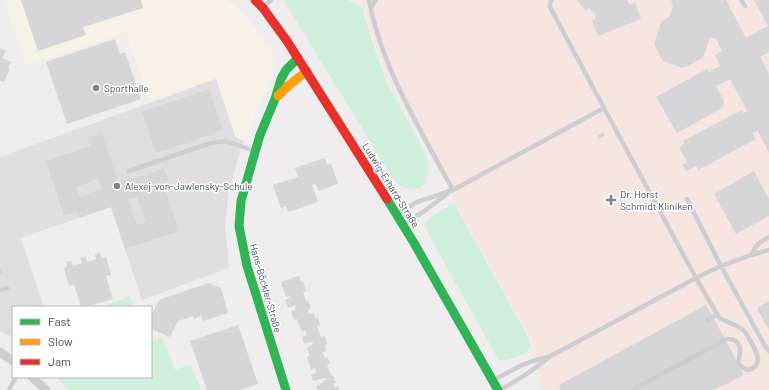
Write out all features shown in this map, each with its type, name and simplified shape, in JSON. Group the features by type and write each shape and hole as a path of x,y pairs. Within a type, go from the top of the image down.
{"main road":[{"name":"Ludwig-Erhard-Straße","path":"255,0 280,30 403,224 499,390"},
{"name":"Hans-Böckler-Straße","path":"286,390 247,266 239,226 241,201 260,135 284,74 288,67 298,58"},
{"name":"Hans-Böckler-Straße","path":"275,99 284,88 306,71"}],"street":[{"path":"0,352 12,360"},
{"path":"33,378 46,390"}],"lane":[{"path":"263,8 271,0"},
{"path":"369,0 383,50 399,90 451,190"},
{"path":"371,7 376,0"},
{"path":"551,0 550,7 696,278 721,319 746,333 758,359 755,366 750,369 747,370 742,367 738,363 740,352 739,345 736,341 730,338 719,342 632,390"},
{"path":"741,0 745,6"},
{"path":"396,214 417,202 451,190 604,108"},
{"path":"129,171 211,143 226,141 255,152"},
{"path":"403,224 423,212 451,190"},
{"path":"687,199 721,266 769,351"},
{"path":"751,255 754,248 760,242 769,237"},
{"path":"499,390 538,367 549,357 696,278 721,266 769,250"},
{"path":"0,290 7,288"},
{"path":"708,320 717,314"},
{"path":"492,380 525,364 541,358 549,357"},
{"path":"9,390 15,378"}],"shaded area":[{"path":"4,0 227,0 240,10 256,29 274,55 275,67 244,141 235,136 216,79 150,102 126,33 27,66"},
{"name":"Dr. Horst Schmidt Kliniken","path":"362,0 769,0 769,390 544,390 539,376 537,350 390,82 374,41"},
{"name":"Alexej-von-Jawlensky-Schule","path":"216,79 235,136 243,141 228,194 225,227 229,268 142,300 111,207 21,238 44,306 12,306 12,337 0,331 0,157"}],"green space":[{"path":"347,0 362,7 386,81 428,160 426,183 420,188 412,189 403,187 394,180 284,1"},
{"path":"451,204 455,205 526,333 530,346 529,349 522,355 501,361 497,357 425,228 424,225 430,218"},
{"path":"130,296 134,306 105,306"},
{"path":"162,337 175,370 191,364 201,390 70,390 56,378 152,378 152,341"}],"building":[{"path":"21,0 141,0 143,8 83,27 86,35 38,51"},
{"path":"577,0 627,0 630,5 635,2 641,19 598,36 592,20 596,19 594,13 589,8 586,11"},
{"path":"671,0 726,0 746,38 768,26 754,0 769,0 769,52 760,57 769,74 769,153 758,131 752,133 756,139 698,170 696,166 686,171 682,165 687,162 679,147 684,144 683,141 742,110 743,113 747,111 730,79 716,86 724,101 722,108 677,133 656,97 707,69 709,72 720,66 715,55 722,51 716,39 710,37 703,58 683,68 663,61 654,44 661,22 670,16 673,5"},
{"name":"Sporthalle","path":"115,39 120,54 125,52 141,99 67,124 46,62"},
{"path":"0,48 6,51 2,58 11,62 8,68 10,69 4,82 0,81"},
{"path":"209,89 223,130 156,153 142,112"},
{"path":"603,132 605,135 599,139 597,136"},
{"path":"102,133 119,184 164,168 169,182 163,183 179,231 125,249 111,207 78,218 76,212 64,216 46,161 91,146 89,138","holes":["98,179 102,189 80,197 76,187","137,197 146,222 137,225 128,200"]},
{"path":"325,158 327,165 331,163 338,184 319,191 316,184 312,185 318,202 288,212 286,206 281,208 273,185 298,177 295,168"},
{"path":"754,171 769,199 769,216 736,234 714,194"},
{"path":"100,253 102,258 106,257 111,275 106,276 113,299 88,306 81,306 74,284 69,286 64,268 67,267 66,262 71,261 73,266 82,263 80,258 86,256 87,262 96,259 95,254"},
{"path":"0,265 3,274 0,275"},
{"path":"299,276 301,282 303,281 306,291 303,292 306,301 308,300 311,308 308,310 309,314 314,313 315,319 318,318 320,325 317,326 321,337 325,336 327,344 325,345 326,351 322,352 330,363 327,365 336,383 333,383 335,388 338,386 339,390 317,390 316,386 326,379 324,378 313,381 311,375 316,373 315,368 311,370 307,357 310,356 307,348 312,345 313,341 304,344 302,337 307,335 305,330 302,332 297,319 294,320 291,311 295,310 296,305 288,308 285,300 290,298 290,296 286,297 281,282"},
{"path":"208,283 221,288 228,313 203,321 201,316 194,319 193,316 178,321 170,337 152,329 152,314 159,300"},
{"path":"769,301 769,330 757,308"},
{"path":"706,305 744,375 714,390 561,390 559,385"},
{"path":"238,325 258,384 240,390 207,390 190,341"}],"traffic: fast":[{"path":"286,390 247,266 239,226 241,201 260,135 275,99 281,79 286,70 298,58"},
{"path":"387,199 414,243 498,390"}],"traffic: slow":[{"path":"278,96 307,71"}],"traffic: jam":[{"path":"255,0 263,8 287,41 387,199"}],"place":[{"name":"Sporthalle","path":"96,88"},
{"name":"Alexej-von-Jawlensky-Schule","path":"117,186"},
{"name":"Dr. Horst Schmidt Kliniken","path":"611,200"}]}
